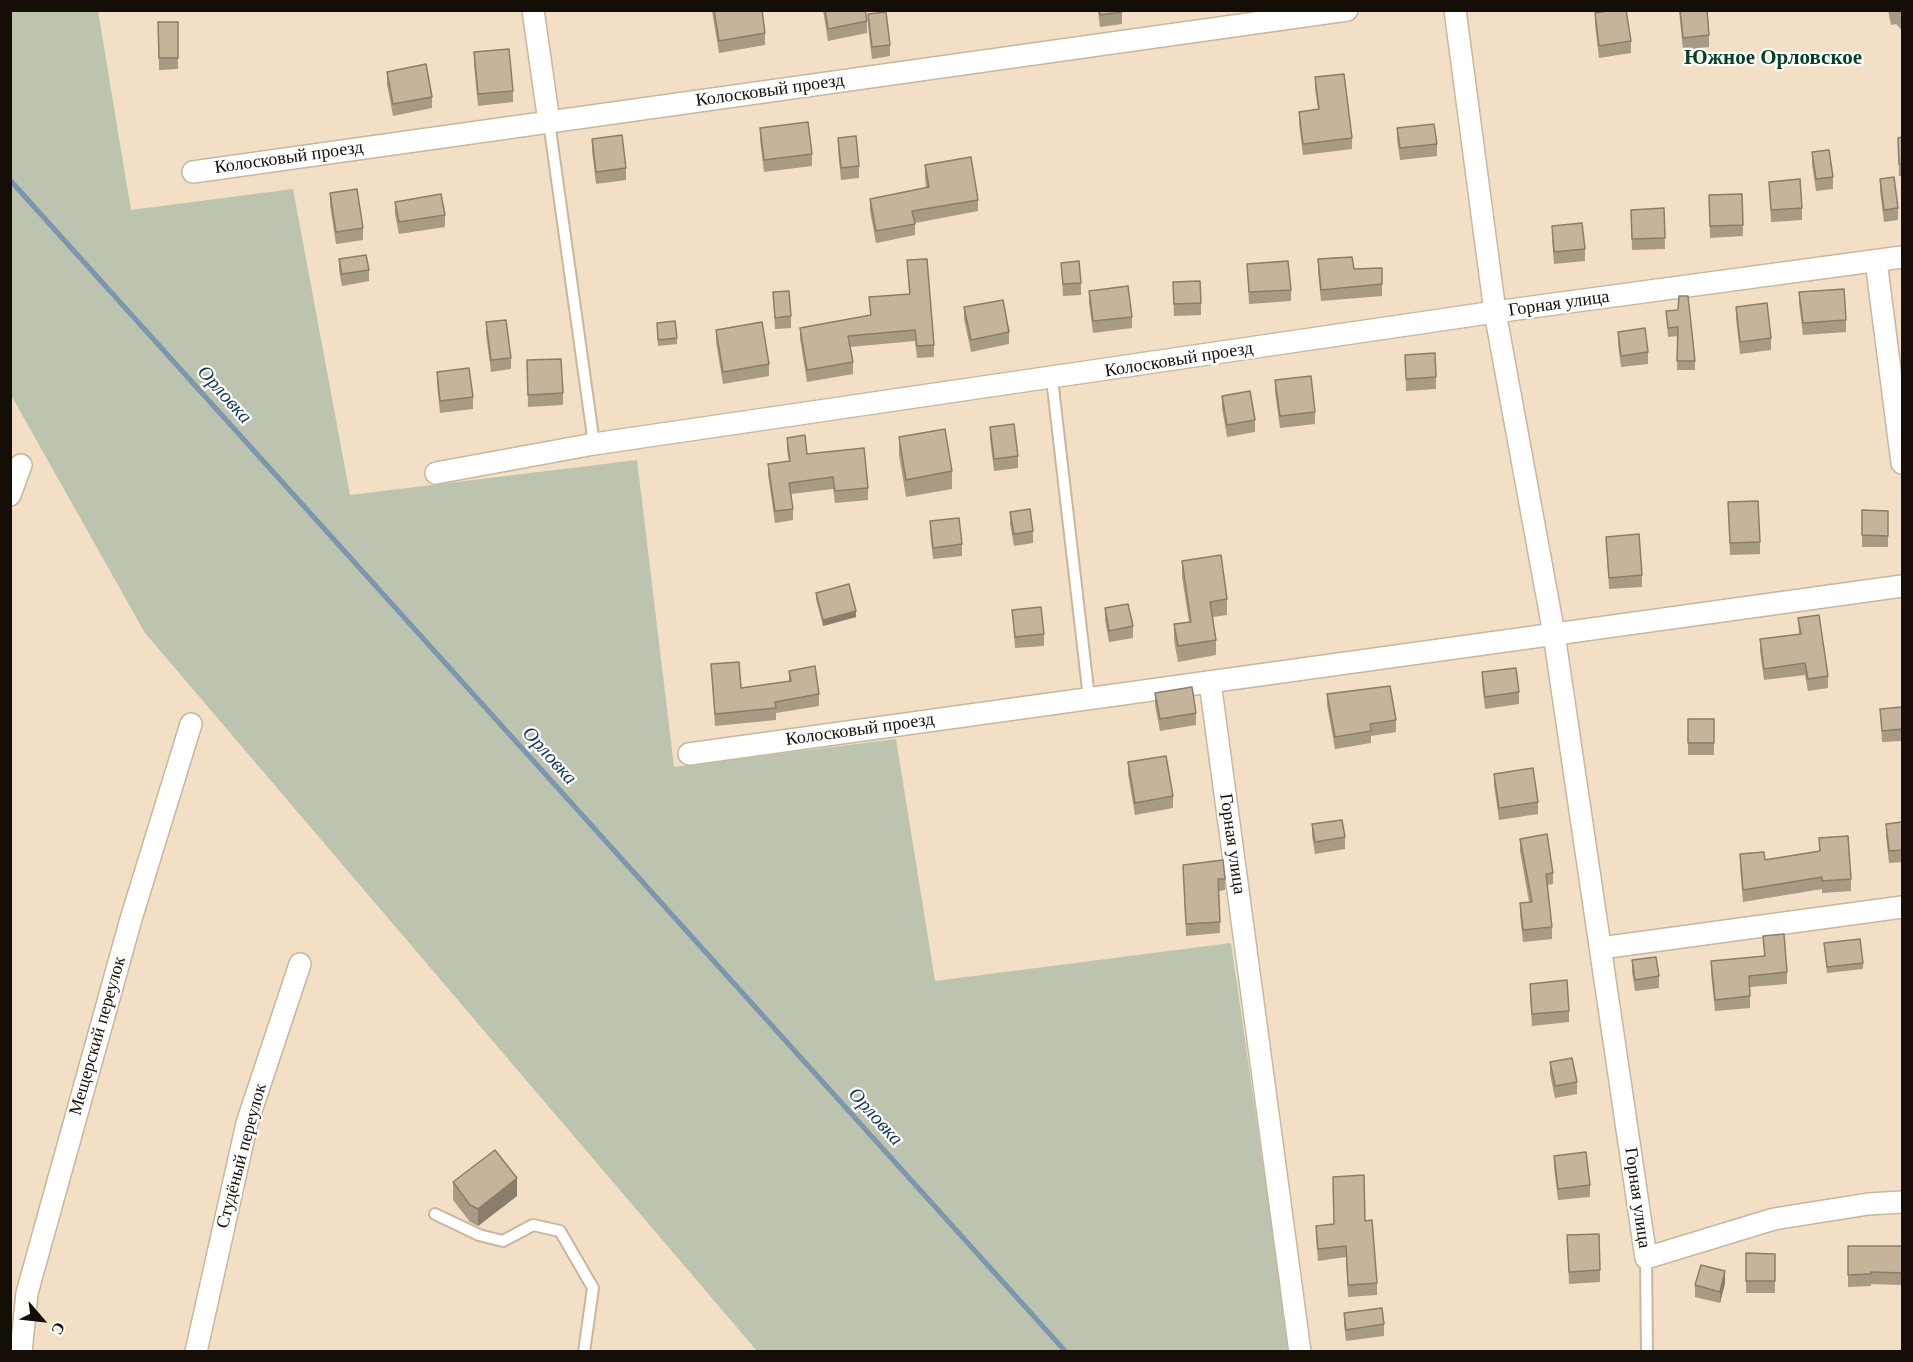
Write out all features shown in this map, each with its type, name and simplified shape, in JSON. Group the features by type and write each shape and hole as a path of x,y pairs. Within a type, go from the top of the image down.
{"street":[{"path":"533,10 549,122"},
{"name":"Колосковый проезд","path":"193,172 1347,10"},
{"path":"1455,10 1495,312"},
{"name":"Горная улица","path":"1902,257 1495,312 1554,634 1646,1258 1774,1219 1869,1204 1902,1202"},
{"path":"1876,261 1902,463"},
{"name":"Колосковый проезд","path":"436,473 594,444 1052,379 1495,312"},
{"path":"10,495 21,465"},
{"path":"1210,681 1902,586"},
{"name":"Колосковый проезд","path":"689,754 1210,681"},
{"name":"Горная улица","path":"1210,681 1300,1352"},
{"name":"Мещерский переулок","path":"21,1352 27,1293 131,919 191,724"},
{"path":"1601,948 1902,907"},
{"name":"Студёный переулок","path":"196,1352 247,1124 300,964"}],"lane":[{"path":"549,122 594,444"},
{"path":"1052,379 1089,698"},
{"path":"435,1214 479,1235 503,1241 533,1225 560,1231 592,1288 584,1352"},
{"path":"1646,1258 1647,1352"}],"green space":[{"path":"10,11 98,11 131,210 293,189 350,495 637,460 674,767 896,739 935,981 1231,943 1290,1351 757,1351 145,633 11,395"}],"building":[{"path":"714,10 762,10 765,33 719,41"},
{"path":"825,10 865,10 867,21 828,29"},
{"path":"1099,10 1122,10 1122,12 1100,15"},
{"path":"1626,10 1631,41 1599,46 1595,13"},
{"path":"1680,10 1707,10 1709,35 1683,38"},
{"path":"886,12 890,45 872,47 868,14"},
{"path":"158,22 178,22 178,58 159,58"},
{"path":"509,49 513,91 478,94 474,52"},
{"path":"426,64 432,97 393,104 387,72"},
{"path":"1344,74 1352,138 1303,144 1299,112 1319,109 1315,77"},
{"path":"808,122 812,154 764,160 760,128"},
{"path":"1434,124 1437,144 1400,148 1397,128"},
{"path":"622,135 626,168 596,172 592,139"},
{"path":"856,136 859,166 841,168 838,138"},
{"path":"1902,137 1902,164 1899,164 1898,138"},
{"path":"1829,150 1833,177 1816,179 1812,152"},
{"path":"971,157 978,200 912,211 915,224 876,231 870,199 929,187 925,165"},
{"path":"1894,177 1898,208 1884,210 1880,179"},
{"path":"1800,179 1802,208 1771,210 1769,182"},
{"path":"357,189 363,228 336,232 330,193"},
{"path":"441,194 445,215 399,222 395,202"},
{"path":"1742,194 1743,225 1710,226 1709,195"},
{"path":"1664,208 1665,238 1632,239 1631,210"},
{"path":"1582,223 1585,249 1554,252 1552,226"},
{"path":"366,255 369,270 342,274 339,259"},
{"path":"1352,257 1354,269 1382,268 1382,284 1321,290 1318,259"},
{"path":"927,259 934,345 917,346 915,330 848,336 853,362 807,370 800,328 871,315 869,297 910,294 907,260"},
{"path":"1079,261 1081,283 1063,284 1061,263"},
{"path":"1288,261 1291,290 1249,292 1247,264"},
{"path":"1200,281 1201,303 1174,304 1173,282"},
{"path":"1128,286 1132,317 1093,321 1089,291"},
{"path":"1844,289 1846,320 1803,323 1799,292"},
{"path":"789,291 791,316 775,318 773,292"},
{"path":"1679,296 1688,296 1695,361 1677,361 1678,327 1668,328 1666,311 1678,310"},
{"path":"1003,300 1009,332 971,340 964,307"},
{"path":"1767,303 1771,338 1740,342 1736,307"},
{"path":"506,320 511,358 491,360 486,322"},
{"path":"675,321 677,338 658,340 657,323"},
{"path":"762,322 769,364 723,372 716,330"},
{"path":"1645,328 1648,352 1621,356 1618,332"},
{"path":"1435,353 1436,377 1406,379 1405,355"},
{"path":"561,359 563,393 528,395 527,360"},
{"path":"469,368 473,397 440,401 437,372"},
{"path":"1311,376 1315,412 1280,416 1275,380"},
{"path":"1250,391 1255,420 1227,425 1222,396"},
{"path":"1014,424 1018,456 994,459 990,427"},
{"path":"945,429 952,471 906,480 899,437"},
{"path":"805,435 807,454 864,448 868,488 835,491 833,477 789,483 793,509 775,511 768,464 790,461 787,438"},
{"path":"1758,501 1760,542 1730,543 1728,502"},
{"path":"1030,509 1033,531 1014,534 1010,512"},
{"path":"1862,510 1888,511 1888,536 1862,535"},
{"path":"959,518 962,544 933,548 930,521"},
{"path":"1639,534 1642,575 1609,578 1606,537"},
{"path":"1221,555 1227,599 1210,602 1216,640 1178,646 1174,624 1191,622 1182,561"},
{"path":"849,584 856,611 823,620 816,593"},
{"path":"1128,604 1133,626 1109,631 1105,608"},
{"path":"1041,607 1044,634 1015,637 1012,610"},
{"path":"1819,615 1828,676 1808,679 1805,663 1764,669 1760,639 1801,634 1798,618"},
{"path":"739,662 741,688 791,681 789,671 815,666 819,694 775,702 776,708 715,714 711,664"},
{"path":"1516,668 1519,692 1485,697 1482,672"},
{"path":"1390,686 1396,720 1370,724 1371,731 1335,737 1327,694"},
{"path":"1192,687 1196,713 1160,719 1155,693"},
{"path":"1902,707 1902,729 1882,731 1880,709"},
{"path":"1688,719 1714,719 1714,743 1688,743"},
{"path":"1166,756 1173,796 1135,803 1128,762"},
{"path":"1533,768 1538,802 1499,808 1494,774"},
{"path":"1342,820 1345,837 1315,842 1312,824"},
{"path":"1902,822 1902,850 1889,851 1886,824"},
{"path":"1547,834 1553,873 1546,874 1552,927 1523,930 1520,903 1532,902 1520,839"},
{"path":"1848,836 1851,879 1822,881 1822,877 1743,890 1740,854 1764,852 1765,860 1820,851 1819,838"},
{"path":"1223,860 1225,879 1218,879 1220,922 1186,924 1183,865"},
{"path":"1784,934 1787,972 1749,976 1750,996 1715,1000 1711,961 1765,956 1763,936"},
{"path":"1860,939 1863,963 1827,967 1824,943"},
{"path":"1656,957 1659,976 1635,980 1632,960"},
{"path":"1567,980 1569,1011 1532,1014 1530,984"},
{"path":"1572,1058 1577,1082 1555,1086 1550,1062"},
{"path":"495,1150 517,1178 478,1209 470,1205 453,1182"},
{"path":"1586,1152 1590,1185 1558,1189 1554,1156"},
{"path":"1364,1175 1365,1221 1372,1220 1377,1283 1348,1285 1346,1246 1318,1249 1316,1226 1334,1224 1333,1177"},
{"path":"1599,1234 1600,1270 1569,1272 1567,1235"},
{"path":"1848,1246 1902,1246 1902,1273 1871,1272 1871,1274 1848,1275"},
{"path":"1746,1253 1775,1254 1775,1281 1746,1281"},
{"path":"1701,1265 1725,1271 1720,1292 1695,1285"},
{"path":"1382,1308 1384,1324 1346,1330 1344,1313"}],"waterway":[{"name":"Орловка","path":"10,180 1066,1352"}],"district":[{"name":"Южное Орловское","path":"1773,59"}]}
